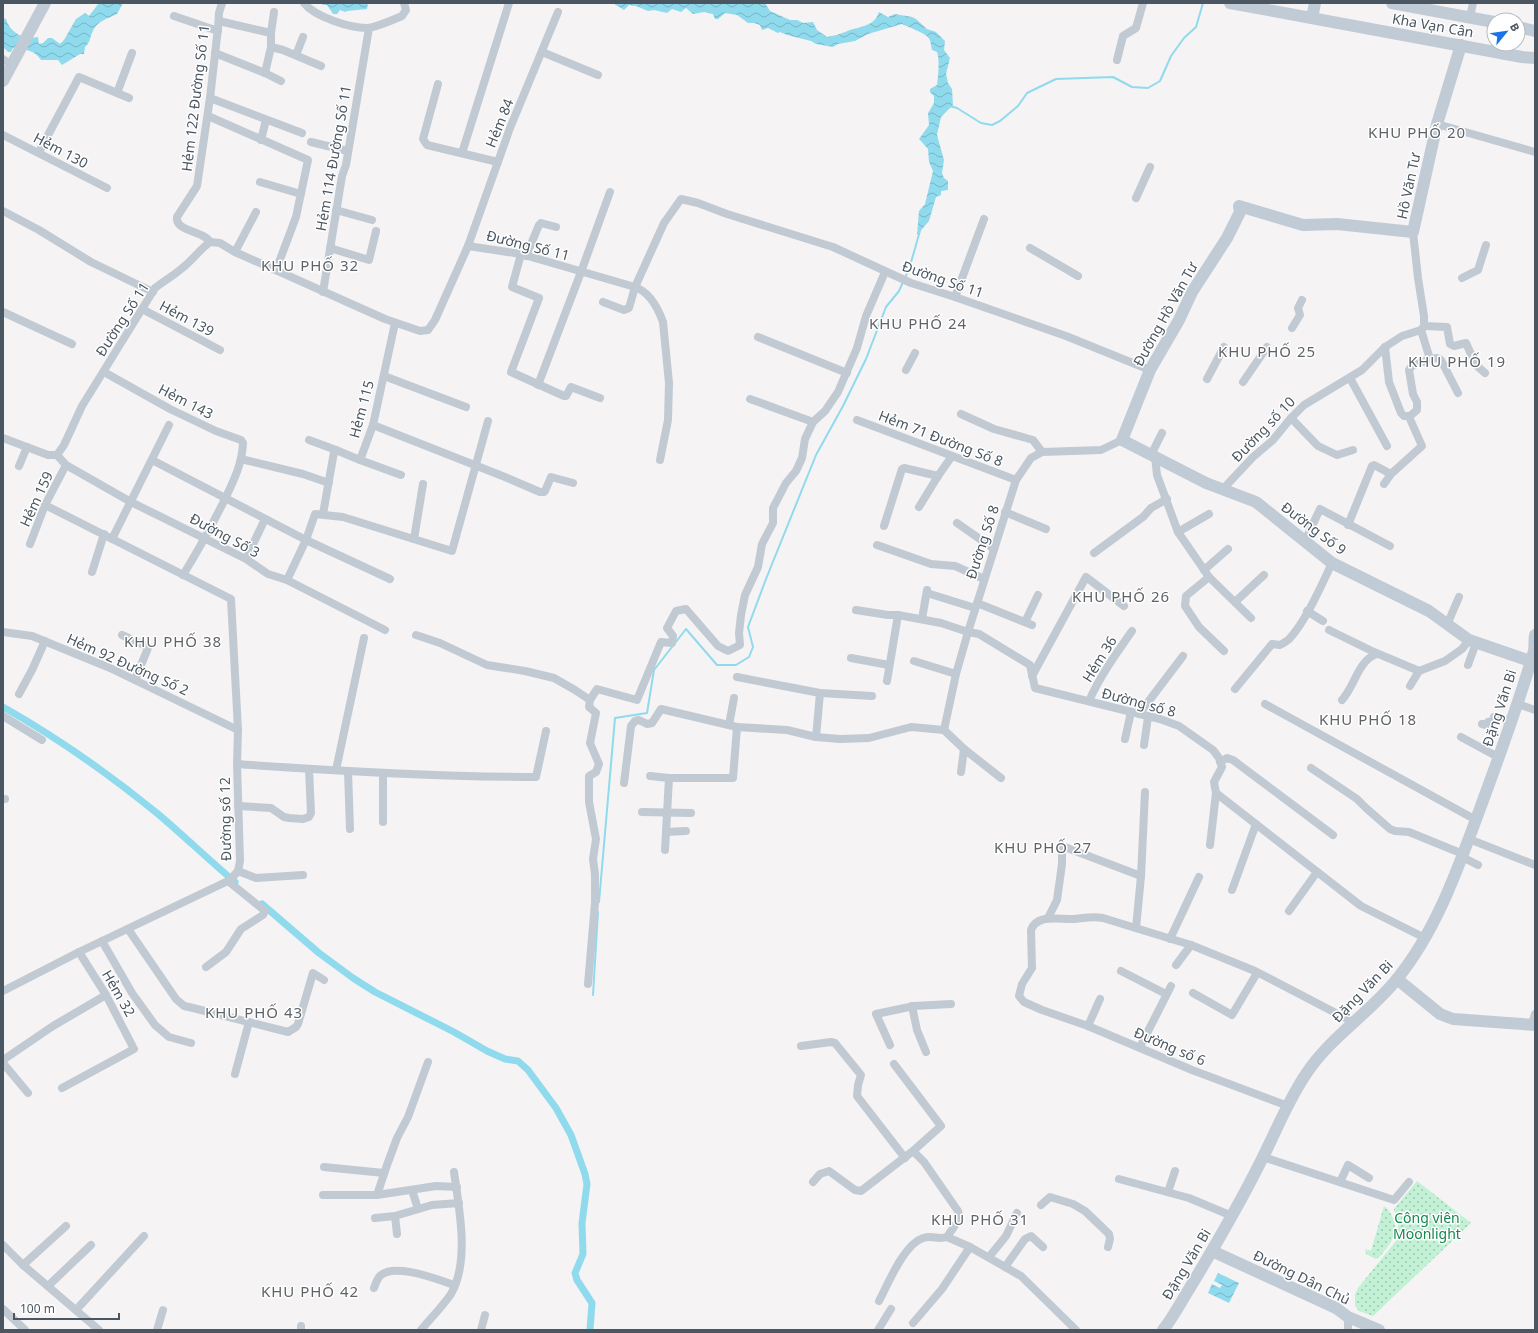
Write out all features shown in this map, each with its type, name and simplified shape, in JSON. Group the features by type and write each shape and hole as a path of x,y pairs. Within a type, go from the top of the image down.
{"street":[{"path":"3,81 7,62 36,20 45,3"},
{"name":"Hẻm 122 Đường Số 11","path":"210,242 205,237 184,228 176,221 180,212 197,186 208,116 219,13 222,3"},
{"path":"304,3 312,11 318,14 348,25 368,28 402,16 406,10 404,3"},
{"path":"462,153 509,3"},
{"path":"1117,60 1123,36 1136,28 1143,3"},
{"name":"Kha Vạn Cân","path":"1230,3 1522,57 1535,58"},
{"path":"1312,18 1315,3"},
{"path":"1392,3 1486,21"},
{"path":"1470,18 1473,3"},
{"path":"265,73 271,47 274,12"},
{"name":"Hẻm 84","path":"468,246 498,162 558,12"},
{"path":"174,16 218,31"},
{"path":"219,21 271,34"},
{"name":"Hẻm 114 Đường Số 11","path":"323,292 368,28"},
{"path":"296,55 303,37"},
{"name":"Hồ Văn Tư","path":"1239,206 1304,225 1337,224 1414,232 1437,124 1461,45"},
{"path":"271,47 296,55 321,66"},
{"path":"542,52 598,75"},
{"path":"117,93 132,53"},
{"path":"215,53 281,81"},
{"path":"39,152 79,77 129,98"},
{"path":"438,84 423,139 426,145 498,162"},
{"path":"210,98 302,133"},
{"path":"208,116 308,160 296,217 276,270"},
{"path":"261,140 266,120"},
{"path":"1437,124 1535,152"},
{"name":"Hẻm 130","path":"3,135 107,188"},
{"path":"311,142 348,151"},
{"path":"1136,198 1150,167"},
{"path":"260,182 301,194"},
{"path":"538,384 610,192"},
{"name":"Đường Số 11","path":"57,455 64,445 82,406 153,292 167,278 182,268 200,249 210,242 220,243 235,252 323,292 395,323 420,331 428,330 435,320 468,246 482,247 524,255 635,287 664,223 681,199 698,203 727,214 833,248 911,283 1066,336 1150,370"},
{"name":"Đường Hồ Văn Tư","path":"1122,440 1150,370 1179,320 1192,292 1227,238 1240,212 1239,206"},
{"path":"336,210 372,220"},
{"path":"3,211 39,230 91,262 153,292"},
{"path":"235,252 256,212"},
{"path":"955,297 984,218"},
{"path":"556,227 541,223 539,225 524,255 512,287 539,298 511,372 564,396 566,396 571,387 600,398"},
{"path":"330,248 369,260 376,231"},
{"path":"1414,232 1418,278 1424,316 1423,328 1430,359"},
{"path":"1462,278 1478,270 1486,246"},
{"path":"1030,248 1078,276"},
{"path":"588,984 595,904 595,874 593,859 596,839 589,802 589,776 596,772 599,764 590,744 596,713 589,707 590,700 597,688 637,700 661,642 672,643 673,636 667,628 676,611 686,609 718,646 728,651 740,645 739,633 745,595 758,567 762,544 773,523 773,508 786,483 796,471 802,458 805,438 813,422 825,411 838,392 847,374 857,348 866,316 886,272"},
{"path":"603,302 624,310 627,309 629,308 635,287 643,291 655,305 660,314 665,332 669,383 668,420 660,460"},
{"path":"1292,328 1300,315 1298,308 1302,300"},
{"name":"Hẻm 139","path":"142,309 220,350"},
{"path":"3,312 72,344"},
{"name":"Hẻm 115","path":"395,323 373,425 360,460 401,475"},
{"path":"1423,328 1447,327 1450,344 1454,346 1466,343 1476,365 1484,373"},
{"name":"Đường số 10","path":"1223,490 1253,457 1273,440 1290,418 1304,405 1362,370 1385,347 1402,336 1423,328"},
{"path":"758,337 847,374"},
{"path":"1207,379 1224,347"},
{"path":"1243,382 1267,347"},
{"path":"1385,347 1389,382 1401,413 1404,416 1410,416 1417,410 1411,388 1410,368 1430,359 1437,358 1441,360 1458,393"},
{"path":"906,370 915,353"},
{"name":"Hẻm 143","path":"104,372 170,409 216,431 241,440 243,443 241,458"},
{"path":"384,376 466,408"},
{"path":"1350,378 1386,446"},
{"path":"750,399 813,422"},
{"path":"961,414 994,429 1033,440 1042,452 1101,450 1122,440"},
{"path":"1384,484 1391,474 1422,446 1410,416"},
{"path":"1290,418 1318,446 1338,455 1353,450"},
{"name":"Hẻm 71 Đường Số 8","path":"857,420 1016,480"},
{"path":"288,580 306,540 315,514 343,517 452,551 488,421"},
{"path":"112,539 169,425"},
{"path":"373,425 542,493 545,491 551,477 573,483"},
{"path":"1162,433 1153,456 1157,475 1178,532 1210,578 1251,618"},
{"path":"3,438 48,455 57,455"},
{"path":"309,440 360,460"},
{"name":"Đường Số 9","path":"1122,440 1206,483 1256,502 1332,563 1429,611 1472,642 1530,661"},
{"path":"19,466 27,447"},
{"path":"323,514 334,452 336,450"},
{"name":"Đường Số 8","path":"944,730 956,674 968,632 1016,480 1031,458 1042,452"},
{"name":"Đường Số 3","path":"57,455 66,465 131,502 246,559 268,574 288,580 385,630"},
{"path":"920,507 938,476 952,456"},
{"path":"45,505 183,575 206,539 236,476 241,458 303,474 328,483"},
{"path":"152,460 306,540 390,579"},
{"name":"Hẻm 159","path":"30,544 45,505 66,465"},
{"path":"1348,525 1372,466 1374,465 1391,474"},
{"path":"884,526 902,469 904,468 938,476"},
{"path":"414,539 423,484"},
{"path":"1094,552 1143,517 1151,508 1167,499"},
{"path":"1305,541 1320,509 1390,546"},
{"path":"1006,512 1046,529"},
{"path":"1178,532 1209,514"},
{"path":"246,559 265,519"},
{"path":"957,523 994,549"},
{"path":"92,572 104,534"},
{"path":"877,545 931,564 955,566 984,579"},
{"path":"1204,570 1228,549"},
{"path":"1235,689 1272,644 1280,645 1290,639 1308,611 1332,563"},
{"name":"Đường số 12","path":"3,990 229,880 238,871 240,861 237,764 238,730 231,599 183,575"},
{"path":"1235,602 1264,575"},
{"path":"1032,676 1086,577 1124,606"},
{"path":"1210,578 1186,596 1185,606 1199,627 1224,651"},
{"path":"922,619 927,591 976,605 1029,624 1038,594"},
{"path":"1447,625 1459,596"},
{"name":"Đường số 8","path":"856,610 922,619 979,634 1030,665 1036,688 1160,719 1179,726 1213,750 1220,762"},
{"path":"1308,611 1323,621"},
{"path":"887,681 898,615"},
{"path":"1329,630 1377,654 1419,671"},
{"name":"Hẻm 36","path":"1089,701 1105,670 1132,631"},
{"name":"Hẻm 92 Đường Số 2","path":"3,632 32,636 110,668 238,730"},
{"path":"416,635 440,643 487,665 525,671 554,678 590,700"},
{"name":"Đặng Văn Bi","path":"1168,1329 1232,1216 1306,1073 1331,1044 1397,979 1425,938 1446,897 1476,820 1518,704 1535,648 1535,635"},
{"path":"122,636 148,648 135,680"},
{"path":"336,770 364,638"},
{"path":"19,694 45,641"},
{"path":"1468,665 1472,642"},
{"path":"1410,686 1419,671 1445,661 1472,642"},
{"path":"1342,700 1349,693 1365,661 1370,656 1377,654"},
{"path":"1139,714 1183,656"},
{"path":"852,658 889,665"},
{"path":"914,661 956,674"},
{"path":"737,676 820,693 872,696"},
{"path":"816,737 820,693"},
{"path":"650,776 669,778 733,778 734,698"},
{"path":"1265,704 1476,820"},
{"path":"1518,704 1535,710"},
{"path":"624,783 631,726 635,721 639,720 647,724 652,723 661,710 733,726 787,730 816,737 840,739 869,738 911,727 944,730 964,749 1001,778"},
{"path":"1125,739 1131,712"},
{"path":"3,716 42,740"},
{"path":"1144,745 1148,717"},
{"path":"1482,724 1486,725 1488,722 1493,722 1494,717 1511,721"},
{"path":"237,764 383,773 495,777 536,776 546,731"},
{"path":"1461,736 1498,757"},
{"path":"961,772 964,749"},
{"path":"1210,845 1216,793 1214,782 1222,767 1220,762 1227,758 1234,760 1333,835"},
{"path":"1311,768 1352,794 1390,829 1409,832 1462,856 1478,865"},
{"path":"238,806 271,808 284,817 289,818 303,819 309,817 311,813 309,769"},
{"path":"348,771 350,828"},
{"path":"383,773 383,822"},
{"path":"665,850 669,778"},
{"path":"1136,928 1141,876 1145,792"},
{"path":"1216,793 1361,906 1425,938"},
{"path":"642,812 691,813"},
{"path":"1232,890 1256,824"},
{"path":"666,832 686,832"},
{"path":"1469,839 1535,865"},
{"path":"1141,876 1062,846 1062,864 1057,900 1048,918 1103,918 1191,945 1257,973 1353,1022"},
{"path":"238,871 256,878 304,875"},
{"path":"1289,911 1317,872"},
{"path":"1170,938 1199,877"},
{"path":"206,967 226,952 241,929 263,915 265,911 229,880"},
{"name":"Đường số 6","path":"1048,918 1035,924 1031,930 1032,968 1022,984 1019,996 1024,1002 1140,1047 1192,1070 1288,1106"},
{"path":"128,928 176,999 184,1006 288,1032 298,1024 313,973 324,980"},
{"path":"102,941 132,993 155,1025 170,1036 191,1043"},
{"path":"1176,965 1191,945"},
{"name":"Hẻm 32","path":"62,1088 134,1049 106,995 79,952"},
{"path":"1121,971 1166,994"},
{"path":"1193,993 1232,1015 1257,973"},
{"path":"1397,979 1440,1014 1453,1019 1534,1021"},
{"path":"1140,1047 1171,986"},
{"path":"28,1093 3,1062 53,1026 106,995"},
{"path":"1088,1026 1100,999"},
{"path":"890,1045 876,1014 912,1006 951,1004"},
{"path":"912,1006 917,1030 926,1052"},
{"path":"235,1074 249,1022"},
{"path":"801,1046 831,1042 835,1043 861,1075 857,1096 905,1158"},
{"path":"378,1195 384,1173 397,1138 408,1117 428,1062"},
{"path":"813,1182 820,1174 829,1171 859,1192 914,1151 941,1126 894,1064"},
{"path":"914,1151 924,1162 958,1212 960,1218 946,1237"},
{"path":"1263,1157 1394,1200 1409,1182"},
{"path":"1340,1182 1348,1165 1369,1178"},
{"path":"324,1167 384,1173"},
{"path":"1168,1192 1175,1171"},
{"path":"421,1330 451,1294 458,1277 461,1256 462,1217 454,1172"},
{"path":"1119,1179 1189,1198 1232,1216"},
{"path":"323,1194 378,1195 436,1186 457,1187"},
{"path":"412,1190 418,1209"},
{"path":"1041,1206 1050,1198 1073,1204 1085,1211 1108,1234 1110,1239 1108,1247"},
{"path":"375,1218 395,1216 432,1205 459,1203"},
{"path":"989,1257 1006,1236 1017,1213"},
{"path":"395,1216 397,1234"},
{"path":"23,1265 66,1226"},
{"path":"76,1310 144,1236"},
{"path":"879,1301 905,1254 913,1244 920,1239 932,1236 940,1238 946,1237 970,1247 1021,1276 1076,1330"},
{"path":"1005,1267 1025,1239 1031,1236 1044,1247"},
{"path":"3,1244 23,1265 99,1330"},
{"path":"48,1286 91,1244"},
{"path":"913,1323 942,1289 970,1247"},
{"name":"Đường Dân Chủ","path":"1212,1251 1336,1308 1348,1317 1379,1330"},
{"path":"374,1288 379,1277 399,1270 429,1276 454,1285"},
{"path":"3,1309 25,1330"},
{"path":"879,1330 891,1309"},
{"path":"157,1330 163,1310"},
{"path":"481,1330 485,1315"},
{"path":"1348,1317 1348,1330"}],"green space":[{"name":"Công viên Moonlight","path":"1417,1181 1471,1223 1373,1316 1359,1311 1355,1306 1355,1294 1358,1288 1396,1241 1398,1225 1394,1209"},
{"path":"1384,1206 1392,1216 1395,1228 1389,1245 1376,1259 1366,1254 1365,1249 1371,1251"}],"water":[{"path":"99,3 123,3 117,14 102,21 96,26 89,42 85,47 84,54 80,54 62,65 58,60 41,60 36,54 29,51 13,48 11,52 8,52 3,47 3,18 6,19 14,32 23,36 33,38 38,37 39,44 43,43 48,38 52,38 60,44 64,40 76,19 85,13 89,16"},
{"path":"321,3 368,3 367,9 345,12 340,10 337,14 333,14 327,5 323,5"},
{"path":"613,3 765,3 770,11 790,20 797,20 803,23 813,22 817,30 827,37 865,26 877,17 879,12 888,17 895,14 912,17 927,29 936,32 945,41 944,50 950,58 946,74 948,83 952,89 953,105 941,117 937,135 944,160 942,173 944,178 948,181 948,190 941,191 941,195 936,197 929,221 917,235 919,211 925,204 933,171 929,162 928,149 919,139 929,125 928,113 934,103 934,96 930,92 930,89 937,85 937,52 932,50 928,37 902,24 868,34 855,41 838,44 833,47 816,44 811,41 780,32 778,33 768,28 762,30 760,25 748,23 737,15 725,13 718,19 715,19 713,14 704,12 693,14 686,8 681,12 672,9 667,13 654,10 648,11 629,5 624,10"},
{"path":"1218,1273 1239,1283 1229,1303 1208,1293 1212,1284 1220,1288 1222,1285 1214,1281"}],"waterway":[{"path":"950,106 957,108 981,123 992,125 1000,121 1018,106 1027,93 1056,79 1113,77 1132,87 1148,88 1160,81 1171,56 1184,38 1196,27 1203,3"},
{"path":"905,278 912,261 920,231"},
{"path":"599,902 615,718 647,713 654,670 686,629 717,665 736,665 749,657 753,647 748,627 816,455 843,406 866,359 886,307 899,291 903,282"},
{"path":"3,707 83,757 121,785 158,814 235,882"},
{"path":"262,904 319,953 375,992 454,1032 487,1051 505,1059 518,1061 528,1070 556,1108 571,1135 585,1174 587,1184 582,1223 583,1254 575,1273 577,1280 592,1303 590,1330"},
{"path":"593,995 598,912"}],"district":[{"name":"KHU PHỐ 20","path":"1417,132"},
{"name":"KHU PHỐ 32","path":"310,265"},
{"name":"KHU PHỐ 24","path":"918,323"},
{"name":"KHU PHỐ 25","path":"1267,351"},
{"name":"KHU PHỐ 19","path":"1457,361"},
{"name":"KHU PHỐ 26","path":"1121,596"},
{"name":"KHU PHỐ 38","path":"173,641"},
{"name":"KHU PHỐ 18","path":"1368,719"},
{"name":"KHU PHỐ 27","path":"1043,847"},
{"name":"KHU PHỐ 43","path":"254,1012"},
{"name":"KHU PHỐ 31","path":"980,1219"},
{"name":"KHU PHỐ 42","path":"310,1291"}]}
